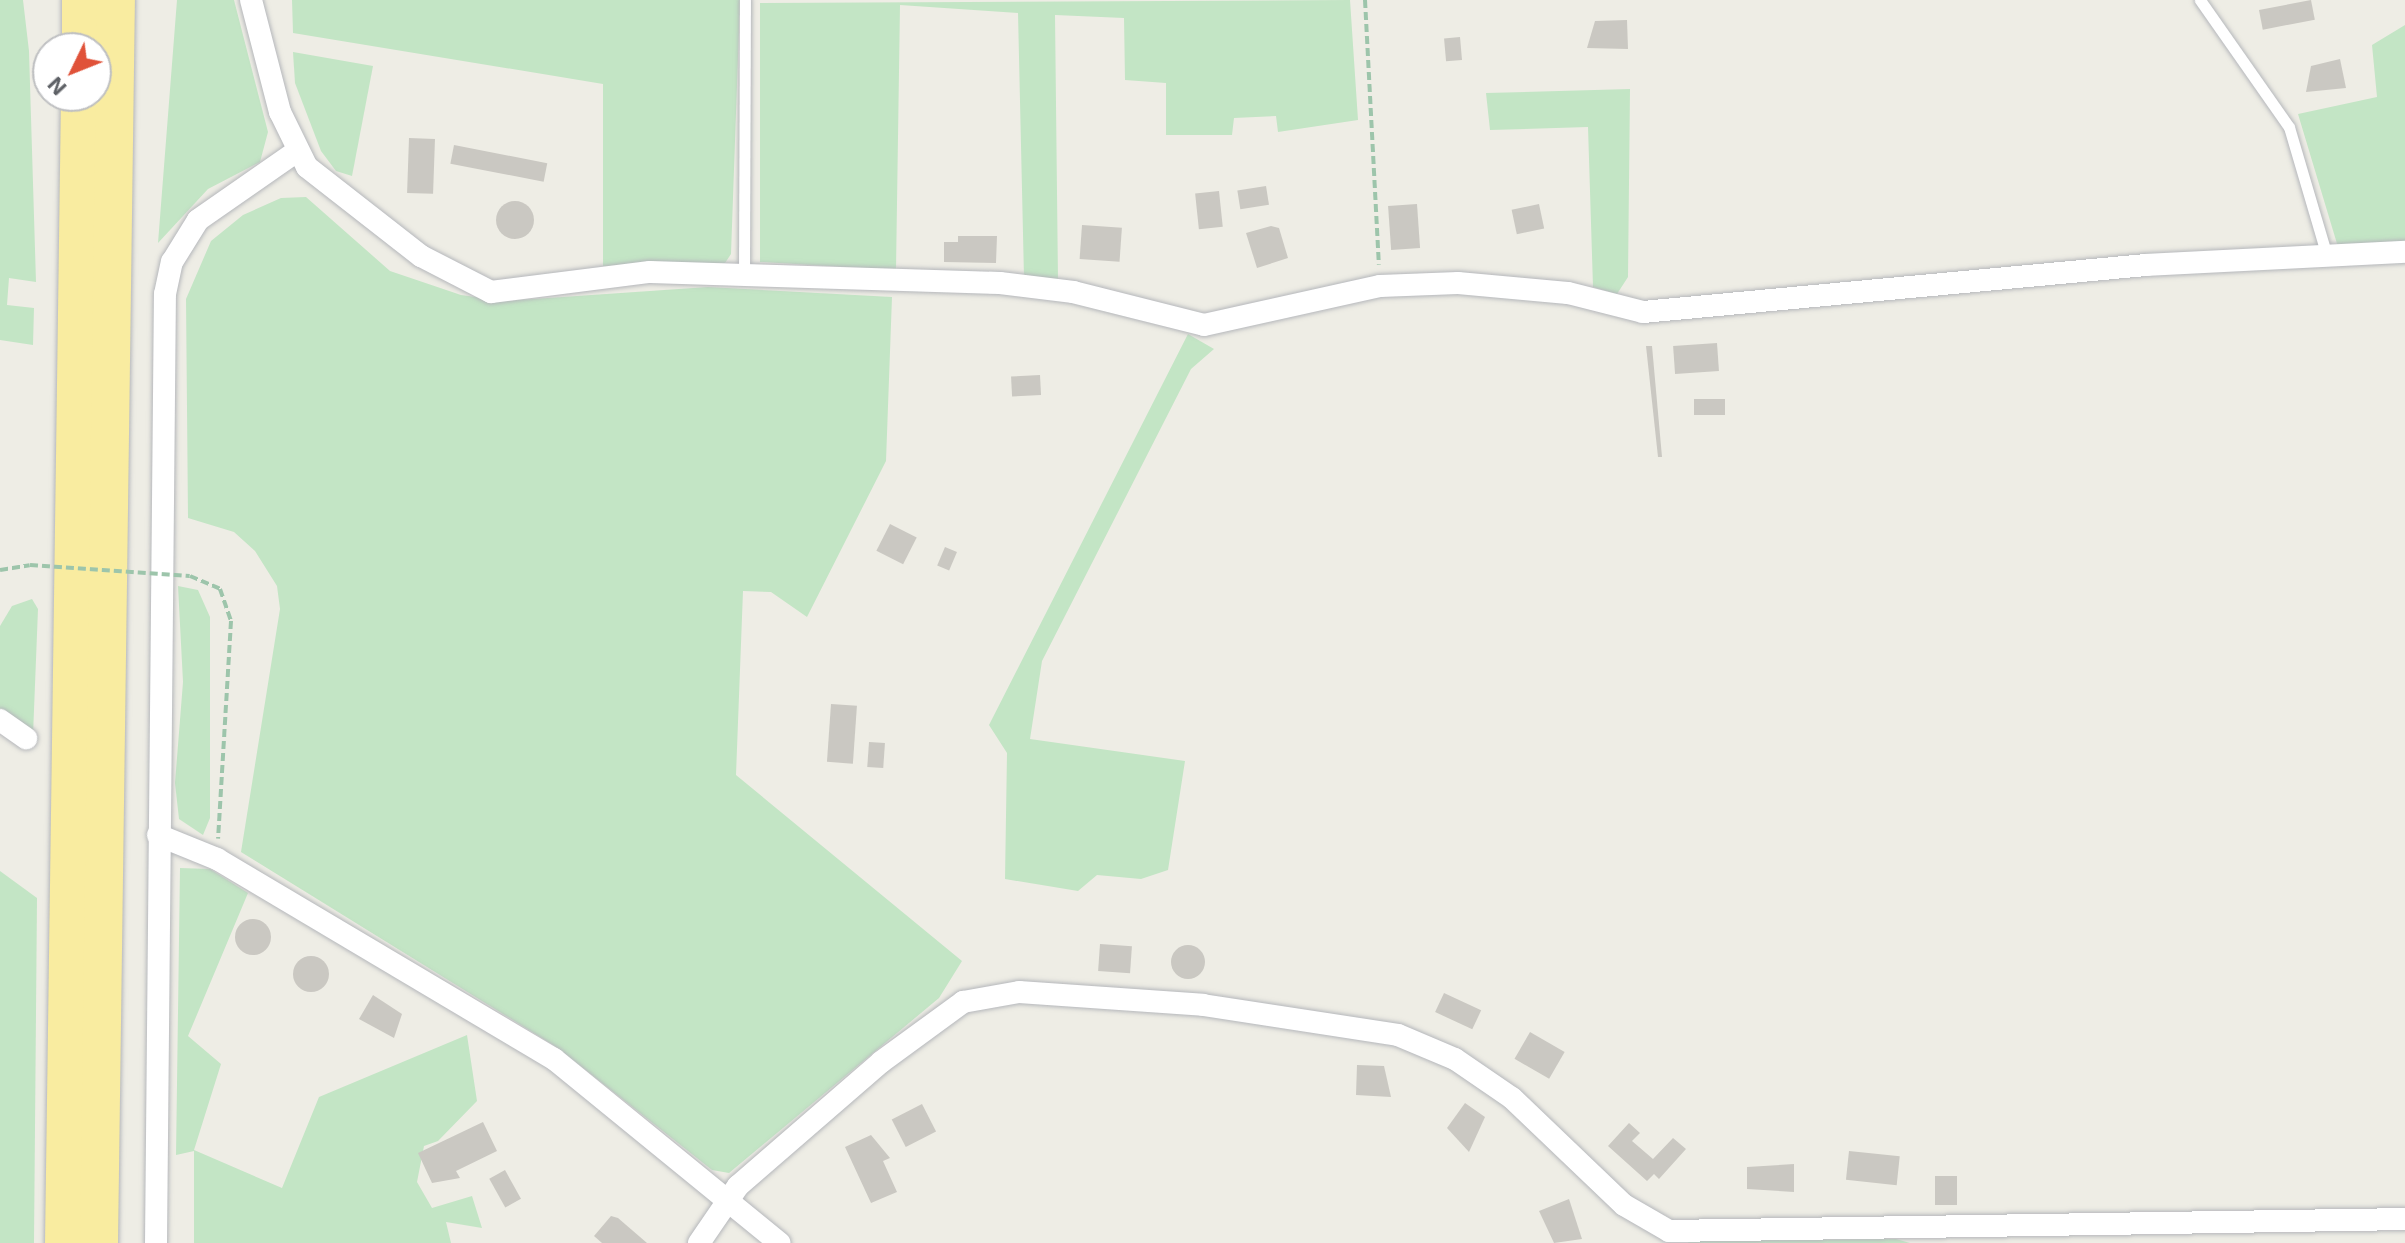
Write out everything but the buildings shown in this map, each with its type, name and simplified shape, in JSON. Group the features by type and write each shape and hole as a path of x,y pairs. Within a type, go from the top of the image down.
{"highway":[{"path":"81,0 81,32"},
{"path":"99,1243 116,0"},
{"path":"64,1243 80,112"}],"street":[{"path":"251,0 296,152 332,193 421,256 491,292 650,272 1000,283 1073,292 1204,325 1380,286 1458,283 1568,293 1643,312 2146,265 2405,252"},
{"path":"156,1243 165,294 172,262 198,220 296,152"},
{"path":"0,720 26,738"},
{"path":"158,835 217,859 554,1059 780,1243"},
{"path":"699,1243 738,1186 881,1062 952,1011 1019,992 1203,1005 1398,1035 1455,1059 1512,1098 1624,1205 1669,1231 1929,1236 2405,1219"}],"lane":[{"path":"744,275 745,0"},
{"path":"2200,0 2289,127 2327,257"}],"path":[{"path":"1365,0 1380,286"},
{"path":"0,570 30,565 190,576 220,589 231,621 217,859"}],"green space":[{"path":"0,0 23,0 29,51 36,282 9,278 7,305 34,308 33,345 0,340"},
{"path":"177,0 234,0 268,132 260,162 208,189 158,243"},
{"path":"292,0 740,0 731,254 725,263 603,266 603,84 293,33"},
{"path":"1350,0 1358,120 1278,132 1276,116 1234,118 1232,135 1166,135 1166,83 1125,80 1124,18 1055,15 1058,280 1024,278 1018,13 900,5 896,270 760,262 760,3"},
{"path":"2405,25 2405,245 2338,247 2298,114 2377,97 2372,45"},
{"path":"293,52 373,66 352,176 336,171 321,151 295,83"},
{"path":"1630,89 1628,277 1617,294 1593,287 1588,127 1490,130 1486,93"},
{"path":"306,197 390,271 461,295 504,301 708,287 892,297 886,461 807,617 771,592 743,591 736,775 962,961 939,998 729,1173 712,1170 558,1048 241,852 280,609 277,586 255,551 234,532 188,518 186,299 211,241 243,215 281,198"},
{"path":"1188,334 1214,349 1191,369 1042,661 1030,739 1185,761 1168,870 1141,879 1097,875 1078,891 1005,879 1007,753 989,725"},
{"path":"178,586 198,590 210,617 210,818 203,835 179,819 175,783 183,682"},
{"path":"32,599 38,609 33,735 0,710 0,626 12,606"},
{"path":"180,868 210,869 248,893 188,1036 221,1064 194,1150 282,1188 319,1097 467,1035 477,1101 438,1141 424,1146 417,1182 432,1208 472,1196 482,1228 446,1222 451,1243 194,1243 194,1151 176,1155"},
{"path":"0,871 37,898 34,1243 0,1243"},
{"path":"1896,1239 1910,1243 1688,1243 1689,1241"}]}
